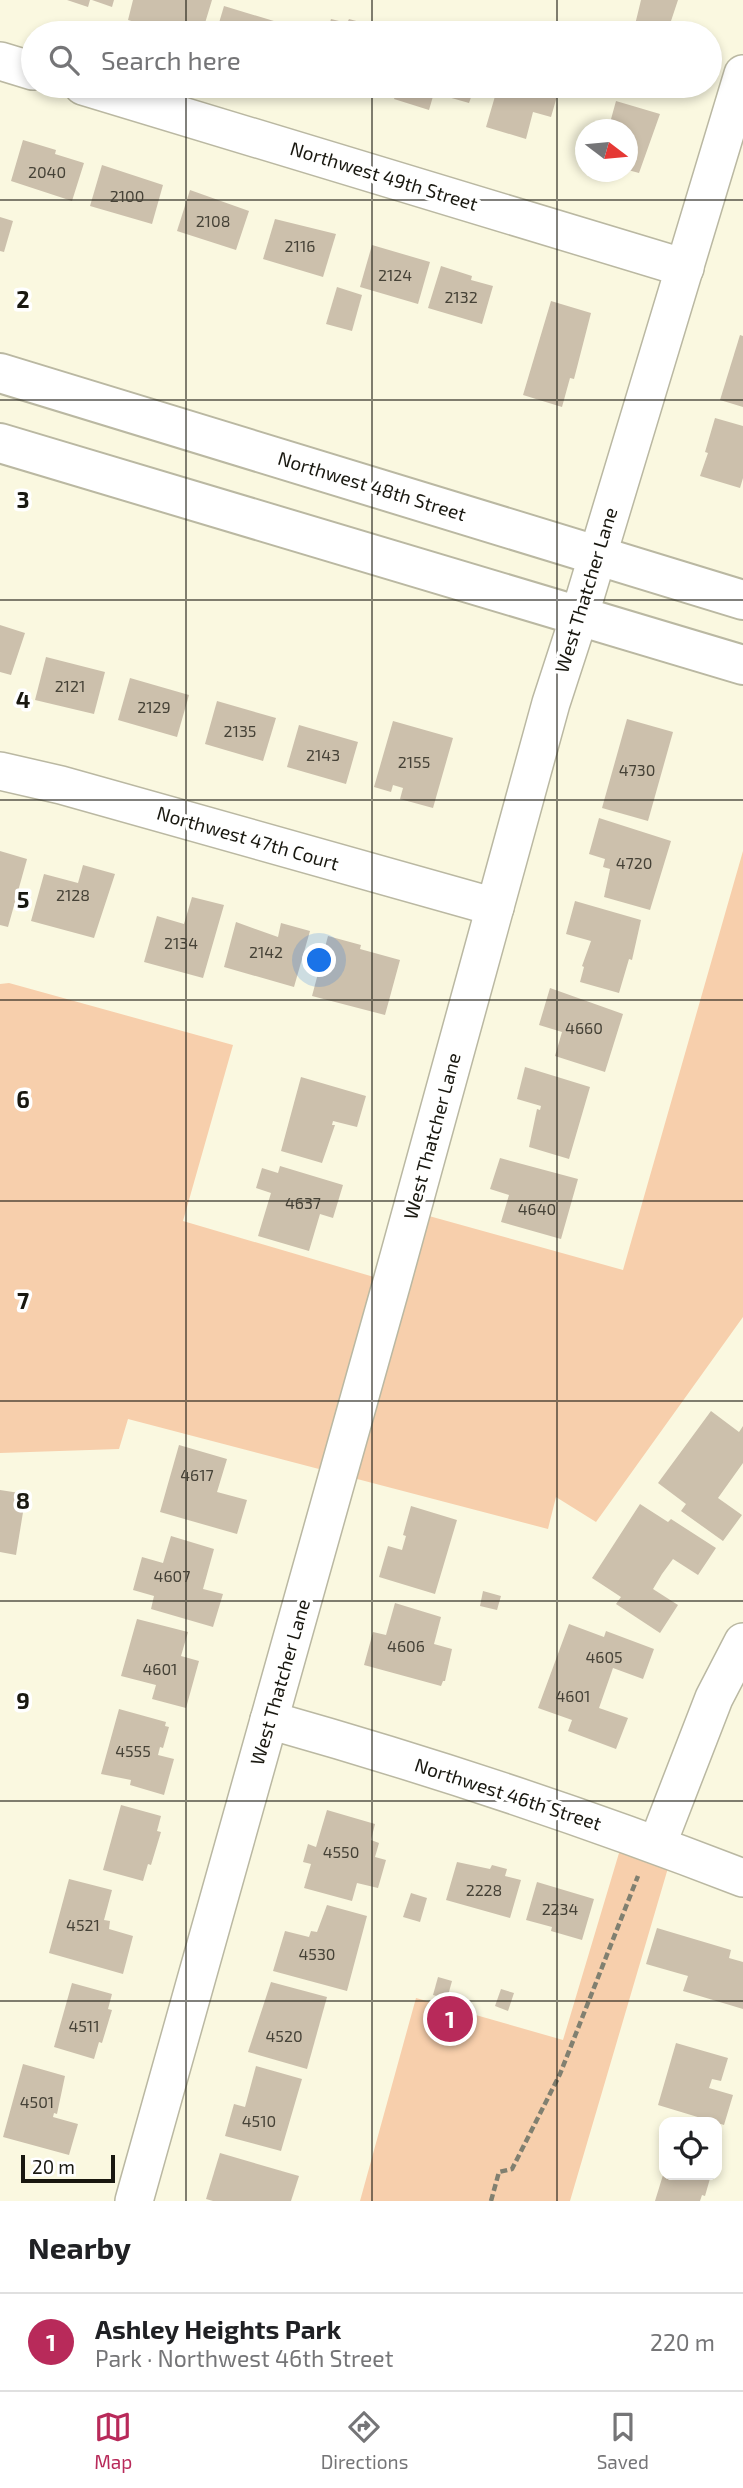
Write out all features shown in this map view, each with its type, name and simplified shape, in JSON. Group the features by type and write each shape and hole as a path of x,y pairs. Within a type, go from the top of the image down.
{"main road":[{"name":"Northwest 48th Street","path":"0,373 743,600"},
{"path":"0,443 743,664"}],"street":[{"path":"0,61 21,67"},
{"name":"West Thatcher Lane","path":"134,2201 555,689 743,74"},
{"name":"Northwest 49th Street","path":"123,98 685,268"},
{"name":"Northwest 47th Court","path":"0,771 61,785 495,907"},
{"path":"657,1845 714,1698 743,1642"},
{"name":"Northwest 46th Street","path":"270,1720 436,1770 657,1845 743,1878"}],"path":[{"path":"491,2201 499,2172 512,2169 561,2074 638,1876"}],"shaded area":[{"path":"743,851 743,1317 596,1522 556,1497 548,1529 128,1419 119,1449 0,1453 0,984 9,983 233,1045 183,1221 391,1282 411,1211 623,1270"},
{"path":"625,1833 673,1851 570,2201 360,2201 416,1998 563,2040"}],"building":[{"path":"67,0 90,0 88,7"},
{"path":"92,0 114,0 112,7"},
{"path":"133,0 212,0 206,21 128,20"},
{"path":"641,0 678,0 671,21 636,21"},
{"path":"224,6 274,21 220,21"},
{"path":"394,98 433,98 429,110"},
{"path":"452,98 471,98 469,103"},
{"path":"494,98 557,98 551,117 533,112 526,139 486,127"},
{"path":"616,101 660,114 639,173 638,119 611,119"},
{"path":"23,140 56,150 55,154 84,163 72,201 11,181"},
{"path":"102,165 163,185 152,224 90,206"},
{"path":"190,190 249,211 236,250 177,231"},
{"path":"0,217 13,221 4,252 0,251"},
{"path":"275,219 336,234 323,277 263,259"},
{"path":"372,245 430,262 418,304 360,287"},
{"path":"441,266 472,276 471,280 493,286 482,324 428,308"},
{"path":"337,287 362,295 352,331 326,324"},
{"path":"551,301 591,313 574,379 570,378 562,407 523,395"},
{"path":"740,335 743,336 743,407 720,400"},
{"path":"715,418 743,426 743,478 740,488 700,476"},
{"path":"0,625 25,633 11,675 0,672"},
{"path":"46,657 105,672 94,714 35,700"},
{"path":"130,678 189,695 177,737 118,720"},
{"path":"217,701 276,718 263,761 205,744"},
{"path":"627,719 673,732 648,821 602,808"},
{"path":"393,721 453,738 433,808 400,799 403,788 393,785 391,792 374,787"},
{"path":"299,725 358,742 346,784 287,767"},
{"path":"599,818 671,841 650,910 604,897 610,869 603,867 605,859 589,854"},
{"path":"0,851 27,859 8,927 0,925"},
{"path":"83,865 115,874 94,938 31,921 44,874 78,883"},
{"path":"192,897 224,905 203,978 144,962 157,916 184,924"},
{"path":"575,901 641,920 632,960 629,959 619,993 580,982 584,967 582,966 591,941 566,934"},
{"path":"236,922 278,937 281,923 310,931 294,987 224,967"},
{"path":"328,936 361,945 360,949 400,960 385,1015 312,996"},
{"path":"550,988 623,1014 605,1072 555,1056 562,1032 539,1025"},
{"path":"525,1067 590,1087 569,1159 529,1147 537,1109 540,1110 541,1106 517,1099"},
{"path":"301,1077 366,1096 357,1127 333,1121 332,1125 335,1125 322,1163 281,1151"},
{"path":"500,1158 578,1179 561,1239 501,1222 509,1195 490,1189"},
{"path":"280,1166 343,1185 333,1218 320,1214 309,1251 258,1236 271,1193 256,1188 262,1168 278,1173"},
{"path":"711,1411 739,1432 743,1426 743,1463 718,1498 742,1515 723,1541 681,1511 686,1504 658,1483"},
{"path":"179,1445 227,1459 217,1492 247,1500 237,1534 160,1512"},
{"path":"0,1490 26,1494 16,1555 0,1552"},
{"path":"640,1504 668,1522 671,1519 716,1548 698,1575 673,1559 662,1574 653,1589 678,1605 660,1633 616,1604 621,1597 592,1578"},
{"path":"411,1506 457,1520 435,1594 379,1577 388,1546 402,1550"},
{"path":"171,1536 214,1549 203,1589 223,1594 213,1627 151,1609 154,1596 133,1590 142,1557 163,1563"},
{"path":"483,1591 501,1596 497,1610 480,1606"},
{"path":"395,1603 441,1617 434,1644 452,1649 445,1681 441,1686 364,1665 373,1632 386,1635"},
{"path":"137,1619 188,1632 181,1656 199,1661 186,1708 152,1699 156,1685 121,1676"},
{"path":"569,1624 604,1637 606,1631 654,1649 643,1679 613,1668 599,1708 628,1718 616,1749 568,1731 572,1720 538,1708"},
{"path":"119,1709 166,1722 165,1726 169,1727 158,1755 174,1759 164,1795 130,1785 131,1780 101,1774"},
{"path":"121,1805 161,1816 157,1831 161,1832 143,1881 103,1870"},
{"path":"327,1810 375,1824 371,1840 379,1843 375,1857 386,1860 378,1888 357,1883 352,1901 304,1888 311,1864 303,1862 308,1844 316,1847"},
{"path":"457,1862 490,1869 492,1865 507,1869 505,1876 521,1880 510,1918 446,1900"},
{"path":"69,1879 112,1890 104,1920 110,1921 109,1929 133,1936 123,1974 49,1953"},
{"path":"537,1882 594,1899 582,1940 551,1931 552,1927 526,1920"},
{"path":"411,1893 427,1898 420,1922 403,1917"},
{"path":"327,1905 367,1916 347,1991 273,1971 285,1931 309,1937 311,1931 317,1932"},
{"path":"657,1928 731,1950 729,1958 743,1962 743,2009 683,1991 688,1976 646,1964"},
{"path":"438,1977 452,1981 447,1999 433,1995"},
{"path":"271,1982 327,1997 307,2069 248,2052"},
{"path":"72,1983 112,1994 108,2009 112,2010 94,2059 54,2047"},
{"path":"501,1989 514,1993 508,2011 495,2006"},
{"path":"676,2043 728,2058 721,2081 712,2079 709,2088 733,2095 724,2125 722,2117 698,2117 658,2105"},
{"path":"23,2064 65,2076 57,2114 54,2113 53,2117 78,2124 69,2155 3,2137"},
{"path":"256,2066 302,2079 281,2151 225,2136 234,2104 245,2107"},
{"path":"220,2153 299,2176 291,2201 206,2199"},
{"path":"661,2180 710,2180 705,2196 702,2195 700,2201 655,2201"}],"place":[{"name":"Ashley Heights Park","path":"450,2019"}]}
